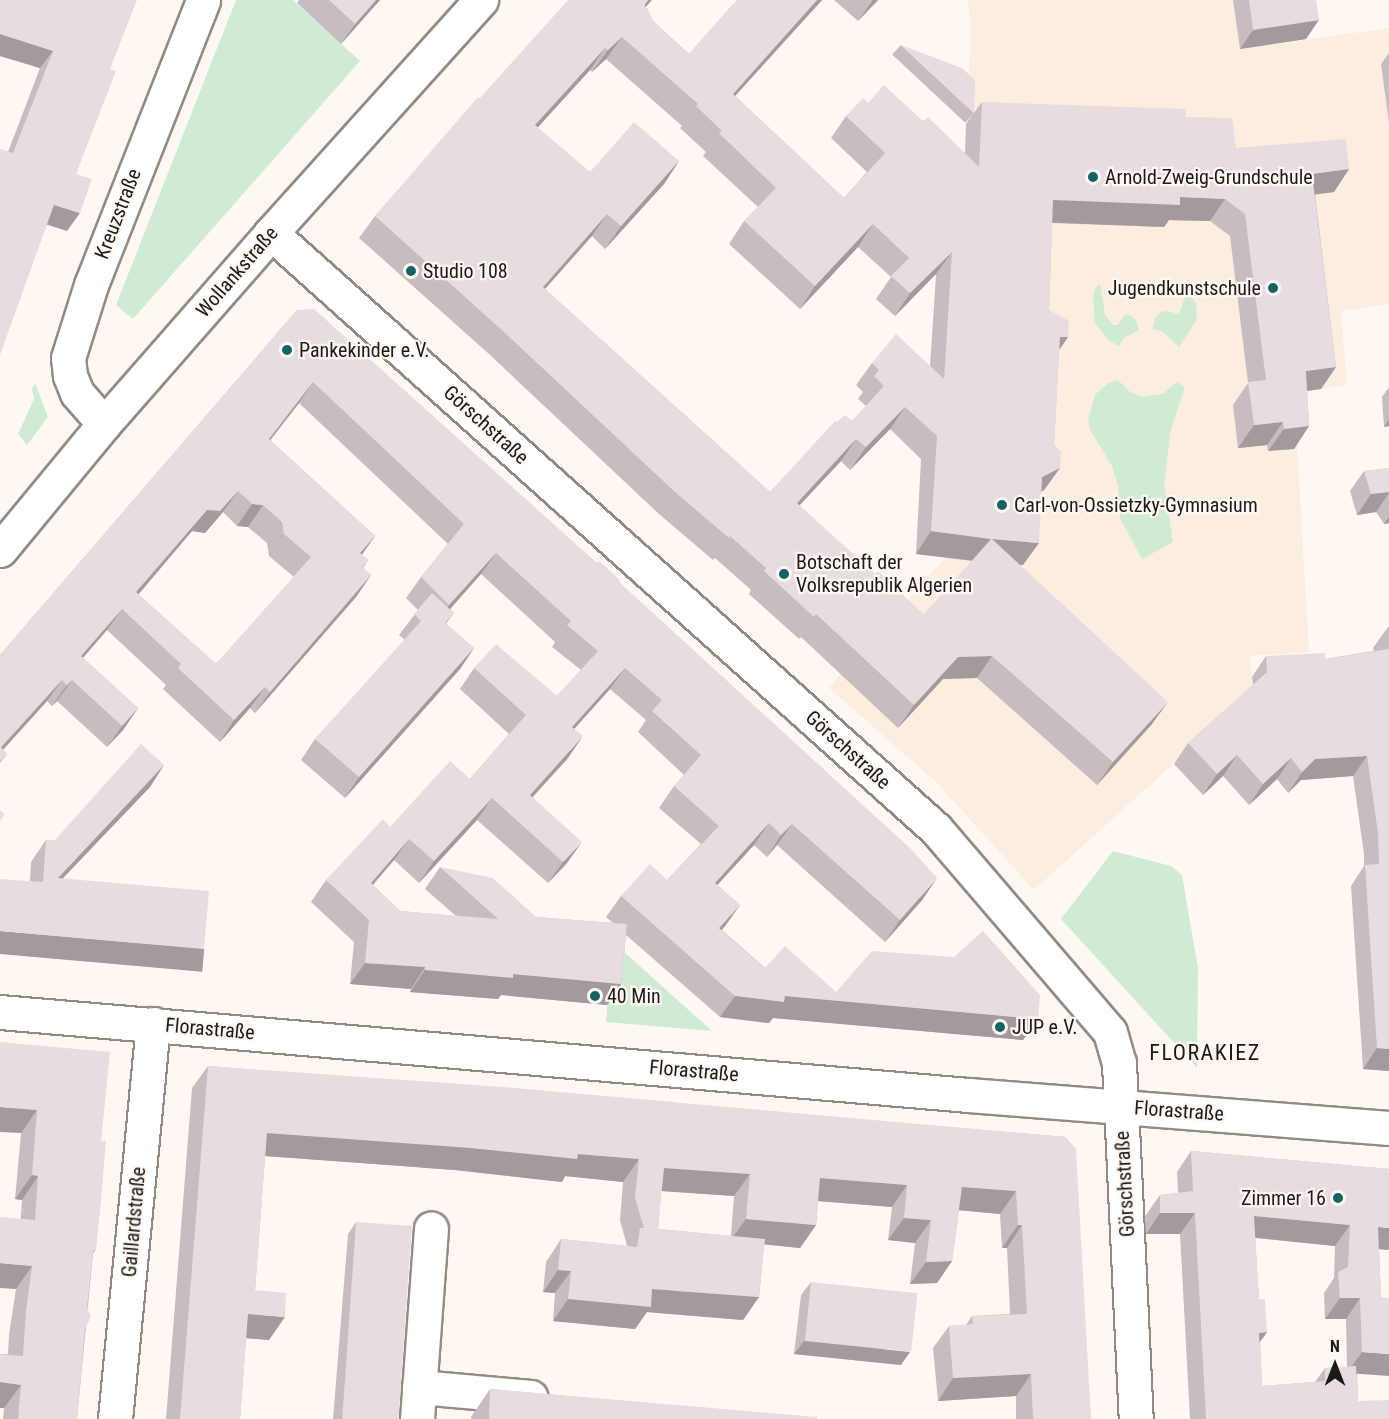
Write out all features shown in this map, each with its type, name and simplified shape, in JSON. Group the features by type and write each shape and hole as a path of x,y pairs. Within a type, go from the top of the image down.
{"street":[{"name":"Kreuzstraße","path":"104,424 77,393 70,375 68,357 95,274 203,0"},
{"name":"Wollankstraße","path":"0,550 104,424 271,232 481,0"},
{"name":"Görschstraße","path":"271,232 936,829 1110,1032 1119,1063 1136,1419"},
{"name":"Florastraße","path":"0,1012 1389,1128"},
{"name":"Gaillardstraße","path":"116,1419 153,1024"},
{"path":"417,1419 431,1228"},
{"path":"420,1387 562,1400"}],"shaded area":[{"path":"968,0 1233,0 1240,49 1389,28 1389,304 1341,311 1347,385 1294,393 1309,652 1250,656 1253,692 1034,890 936,782 829,688 946,557 971,28"}],"green space":[{"path":"236,0 293,0 360,61 133,319 116,305"},
{"path":"1100,283 1105,315 1113,325 1118,325 1125,315 1130,315 1136,320 1139,330 1124,338 1119,346 1108,340 1095,323 1093,296 1095,288"},
{"path":"1187,292 1196,303 1197,319 1179,347 1163,332 1153,329 1155,318 1161,312 1179,314"},
{"path":"1118,380 1130,392 1143,397 1163,394 1177,382 1185,387 1171,429 1164,484 1173,542 1142,559 1120,518 1118,485 1112,466 1090,430 1088,420 1095,395 1107,384"},
{"path":"35,383 48,417 27,445 18,434 34,399 32,389"},
{"path":"1113,851 1171,866 1182,875 1198,968 1197,1068 1061,919"},
{"path":"613,942 712,1031 606,1022"}],"building":[{"path":"0,0 137,0 110,69 116,71 76,174 92,179 80,213 54,205 0,355 0,149 13,153 53,51 0,34"},
{"path":"329,0 376,0 355,24"},
{"path":"568,0 648,0 644,4 653,21 689,54 737,0 817,0 733,94 844,198 885,153 846,116 863,98 868,103 884,85 923,121 928,117 979,167 982,102 1186,109 1186,117 1232,118 1236,148 1346,139 1349,169 1312,174 1336,367 1306,371 1309,426 1284,429 1283,422 1254,425 1248,382 1266,380 1245,214 1225,199 1180,197 1180,205 1053,200 1049,310 1069,321 1068,337 1060,337 1054,444 1061,452 1060,468 1042,477 1039,543 992,539 1168,702 1113,762 992,656 958,657 914,705 816,614 814,617 764,571 766,568 675,492 504,332 375,216 478,97 480,98","holes":["622,37 698,104 696,106 722,131 719,133 776,188 744,221 815,286 873,224 909,258 891,276 910,293 952,252 944,379 896,334 872,363 879,370 874,376 884,386 852,421 845,415 837,422 835,421 770,492 543,287 607,214 621,226 679,161 634,122 590,172 535,125 605,48 608,50","905,407 937,436 931,531 991,539 924,615 878,571 875,574 797,503 856,439 866,447"]},
{"path":"1249,0 1316,0 1319,20 1253,30"},
{"path":"901,45 962,68 975,80 974,113"},
{"path":"314,309 597,563 599,561 620,580 619,582 911,849 937,878 900,920 792,824 781,835 769,823 715,883 740,905 719,928 765,968 785,946 836,992 872,951 954,957 983,931 1040,995 1038,1019 785,996 784,1002 735,996 621,896 650,864 667,880 719,826 674,786 701,755 652,711 662,700 625,668 572,727 583,736 530,795 582,842 563,862 492,798 434,861 409,839 371,883 400,911 498,919 440,867 493,878 536,917 627,924 621,984 513,974 513,978 425,970 425,967 365,963 369,920 326,880 383,819 390,827 450,761 470,779 526,715 474,668 496,644 557,696 598,651 567,625 571,621 496,553 449,605 421,577 464,524 313,382 269,439 375,536 360,553 368,560 362,567 371,575 270,692 265,687 234,720 178,668 181,664 122,609 81,656 138,708 122,726 72,680 67,685 62,680 1,747 7,754 0,761 0,655 297,310","holes":["238,491 252,504 263,505 282,522 284,534 311,557 216,664 136,592 207,510 220,511"]},
{"path":"1389,468 1389,492 1371,494 1364,471"},
{"path":"432,593 454,613 445,623 474,648 359,777 315,739 421,621 414,614"},
{"path":"1389,649 1389,1049 1377,1048 1365,865 1379,864 1378,833 1367,756 1315,759 1302,772 1291,758 1263,784 1237,755 1217,774 1188,743 1267,672 1266,656 1325,653 1325,659"},
{"path":"141,744 164,765 58,878 209,891 204,949 0,931 0,879 43,882 46,840 54,841"},
{"path":"0,810 5,814 0,821"},
{"path":"0,1042 110,1052 101,1141 106,1141 101,1201 87,1307 91,1317 85,1328 77,1419 18,1419 21,1385 0,1382 0,1354 23,1356 32,1266 0,1263 0,1217 35,1220 38,1176 32,1175 37,1110 0,1107"},
{"path":"208,1066 503,1087 1066,1137 1076,1149 1091,1419 1033,1419 1031,1374 953,1378 949,1326 973,1324 972,1316 1027,1314 1022,1225 1018,1225 1016,1191 962,1187 952,1261 926,1262 931,1220 904,1218 907,1185 820,1178 816,1225 746,1219 750,1174 664,1168 658,1229 765,1239 759,1297 652,1289 651,1307 568,1299 571,1271 558,1270 561,1239 637,1247 640,1228 644,1228 635,1198 639,1159 578,1154 577,1159 470,1148 267,1133 255,1290 286,1293 285,1317 248,1314 240,1419 180,1419"},
{"path":"1191,1151 1389,1169 1389,1228 1378,1227 1381,1297 1389,1298 1389,1354 1362,1352 1360,1298 1340,1298 1338,1272 1348,1267 1350,1225 1254,1216 1259,1299 1265,1299 1267,1332 1259,1333 1262,1386 1325,1381 1325,1368 1356,1366 1358,1401 1389,1400 1389,1419 1206,1419 1195,1213 1160,1213 1160,1195 1193,1191"},
{"path":"356,1222 412,1226 398,1419 342,1419"},
{"path":"811,1282 917,1293 911,1352 805,1341"},
{"path":"490,1389 817,1417 817,1419 489,1419"}],"place":[{"name":"Arnold-Zweig-Grundschule","path":"1093,177"},
{"name":"Studio 108","path":"411,271"},
{"name":"Jugendkunstschule","path":"1273,288"},
{"name":"Pankekinder e.V.","path":"287,350"},
{"name":"Carl-von-Ossietzky-Gymnasium","path":"1002,505"},
{"name":"Botschaft der Volksrepublik Algerien","path":"784,574"},
{"name":"40 Min","path":"595,996"},
{"name":"JUP e.V.","path":"1000,1027"},
{"name":"Zimmer 16","path":"1338,1198"}],"district":[{"name":"FLORAKIEZ","path":"1205,1053"}]}
